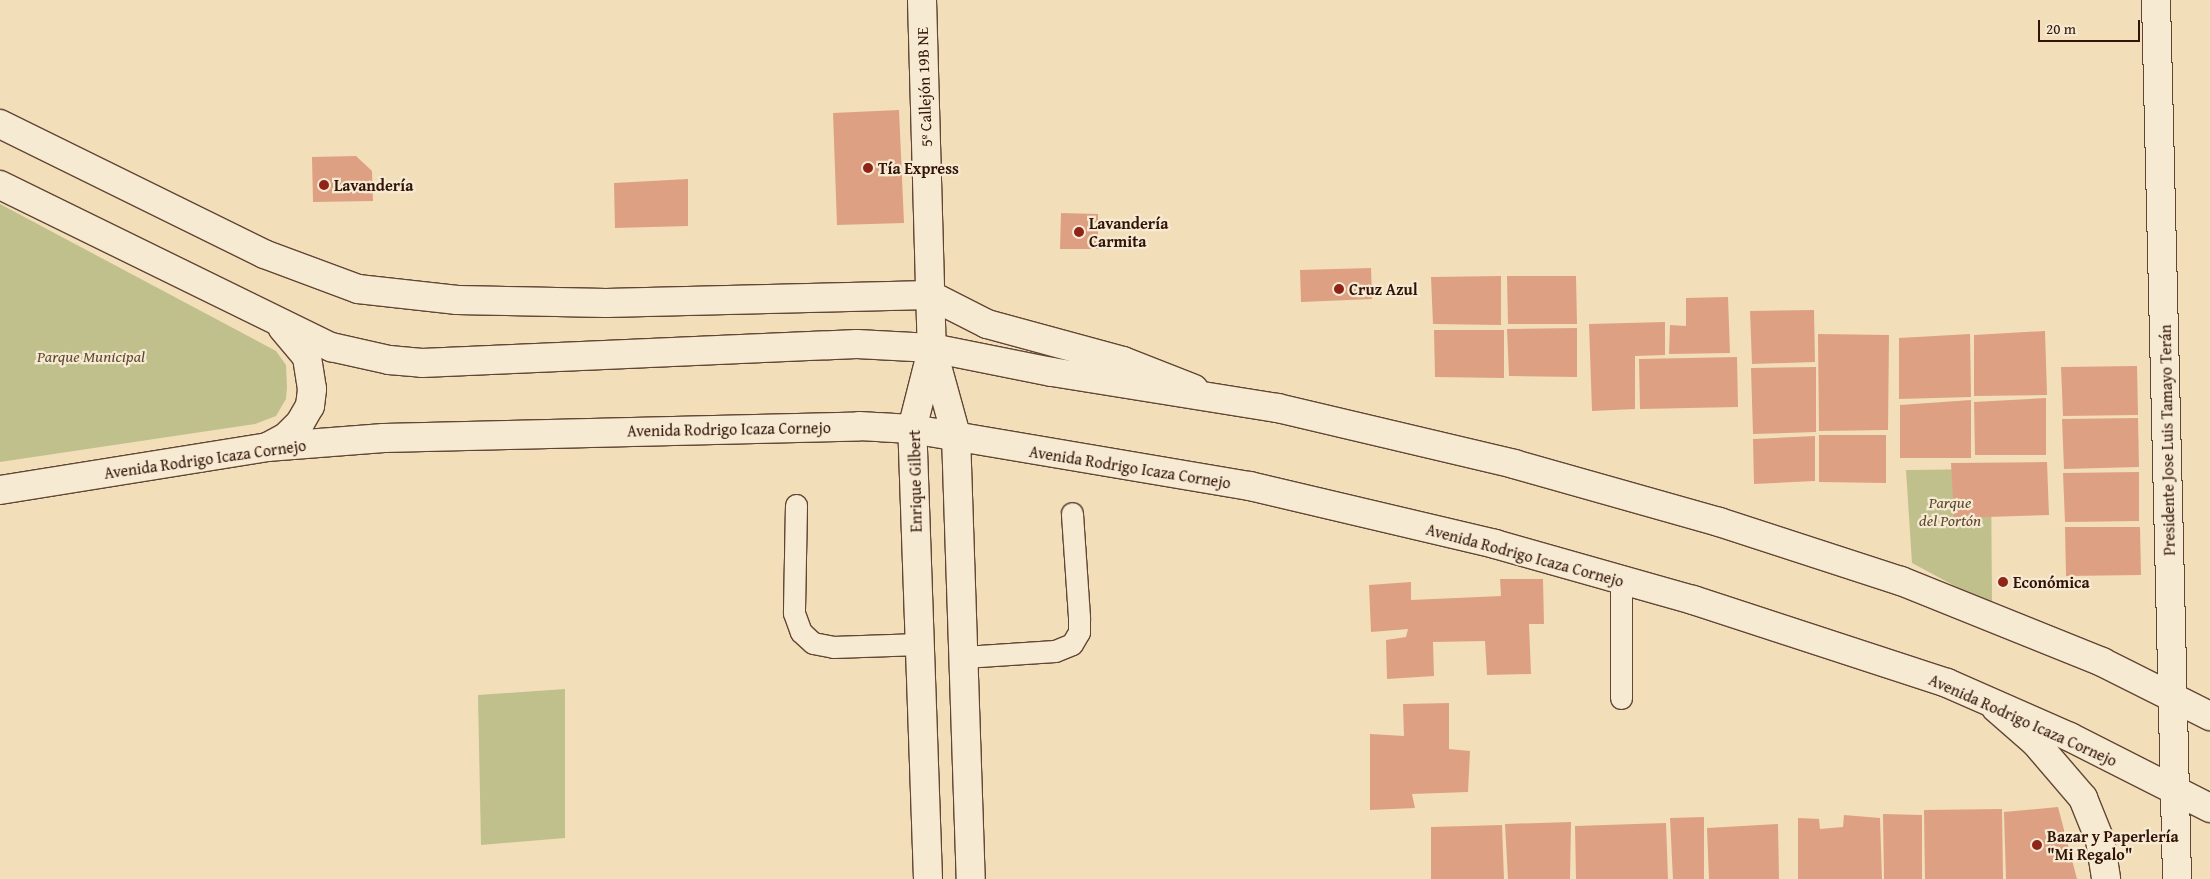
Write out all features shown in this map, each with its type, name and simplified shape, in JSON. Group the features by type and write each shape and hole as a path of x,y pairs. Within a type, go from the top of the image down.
{"street":[{"name":"5º Callejón 19B NE","path":"922,0 932,348"},
{"name":"Presidente Jose Luis Tamayo Terán","path":"2156,0 2177,879"},
{"path":"0,124 264,254 358,289 457,300 606,303 930,295 987,324 1124,360 1212,397"},
{"path":"0,185 331,347 389,360 422,363 857,344 932,348 1278,408 1514,464 1719,522 1901,581 2063,645 2210,716"},
{"path":"267,447 286,437 300,423 310,406 312,389 307,356 295,339 276,321"},
{"path":"932,348 956,435 971,879"},
{"name":"Enrique Gilbert","path":"928,879 912,429 932,348"},
{"name":"Avenida Rodrigo Icaza Cornejo","path":"0,490 267,447 384,438 859,426 912,429 956,435 1033,452 1250,486 1495,544 1621,580 1938,680 2070,737 2210,808"},
{"path":"1989,702 2036,742 2083,798 2100,840 2106,879"}],"lane":[{"path":"796,505 794,613 801,632 812,643 833,648 920,644"},
{"path":"964,657 1055,652 1072,644 1079,632 1072,513"},
{"path":"1621,580 1621,698"}],"green space":[{"name":"Parque Municipal","path":"0,204 276,351 286,365 287,387 286,399 276,416 255,424 0,462"},
{"name":"Parque del Portón","path":"1991,469 1992,606 1912,563 1906,470"},
{"path":"565,689 565,838 481,845 478,695"}],"building":[{"name":"Tía Express","path":"899,110 904,223 837,225 833,113"},
{"path":"356,156 372,171 373,201 313,202 312,157"},
{"path":"688,179 688,226 615,228 614,183"},
{"name":"Lavandería Carmita","path":"1061,213 1098,214 1098,249 1060,249"},
{"path":"1371,268 1372,299 1301,302 1300,270"},
{"path":"1501,276 1501,325 1433,324 1431,277"},
{"path":"1507,276 1576,276 1577,324 1508,324"},
{"path":"1728,297 1730,353 1669,354 1670,325 1686,326 1686,298"},
{"path":"1814,310 1815,362 1752,364 1750,311"},
{"path":"1665,322 1665,355 1635,356 1635,409 1592,411 1589,324"},
{"path":"1577,328 1577,377 1509,376 1507,329"},
{"path":"1434,330 1504,330 1504,378 1435,377"},
{"path":"2045,331 2047,395 1974,396 1974,335"},
{"path":"1818,334 1889,335 1888,430 1819,431"},
{"path":"1970,334 1971,397 1899,399 1899,338"},
{"path":"1737,357 1738,407 1640,409 1639,359"},
{"path":"2137,366 2138,415 2063,416 2061,367"},
{"path":"1816,367 1816,432 1753,434 1751,368"},
{"path":"2046,398 2046,455 1975,455 1974,402"},
{"path":"1971,400 1971,458 1900,458 1900,405"},
{"path":"2138,418 2139,467 2064,469 2062,419"},
{"path":"1819,435 1886,435 1886,483 1819,482"},
{"path":"1815,436 1815,481 1754,484 1753,439"},
{"path":"2047,462 2049,515 1954,518 1951,463"},
{"path":"2139,472 2139,521 2065,522 2063,473"},
{"path":"2065,527 2140,527 2141,575 2066,576"},
{"path":"1500,579 1543,579 1544,624 1529,624 1531,674 1487,675 1485,641 1433,642 1434,676 1387,679 1386,640 1406,637 1408,629 1371,632 1369,585 1411,582 1411,600 1501,596"},
{"path":"1449,703 1449,749 1470,751 1468,792 1412,794 1415,808 1370,810 1370,734 1404,736 1403,704"},
{"name":"Bazar y Paperlería \"Mi Regalo\"","path":"2058,807 2077,879 2006,879 2004,812"},
{"path":"2002,809 2003,879 1925,879 1924,810"},
{"path":"1883,814 1922,815 1922,879 1884,879"},
{"path":"1844,815 1880,818 1882,879 1798,879 1798,818 1819,819 1820,829 1843,827"},
{"path":"1704,817 1704,879 1673,879 1670,818"},
{"path":"1571,822 1570,879 1508,879 1505,824"},
{"path":"1666,823 1668,879 1576,879 1575,826"},
{"path":"1778,824 1779,879 1709,879 1707,828"},
{"path":"1502,825 1504,879 1431,879 1431,827"}],"place":[{"name":"Tía Express","path":"868,168"},
{"name":"Lavandería","path":"324,185"},
{"name":"Lavandería Carmita","path":"1079,232"},
{"name":"Cruz Azul","path":"1339,289"},
{"name":"Económica","path":"2003,582"},
{"name":"Bazar y Paperlería \"Mi Regalo\"","path":"2037,845"}]}
